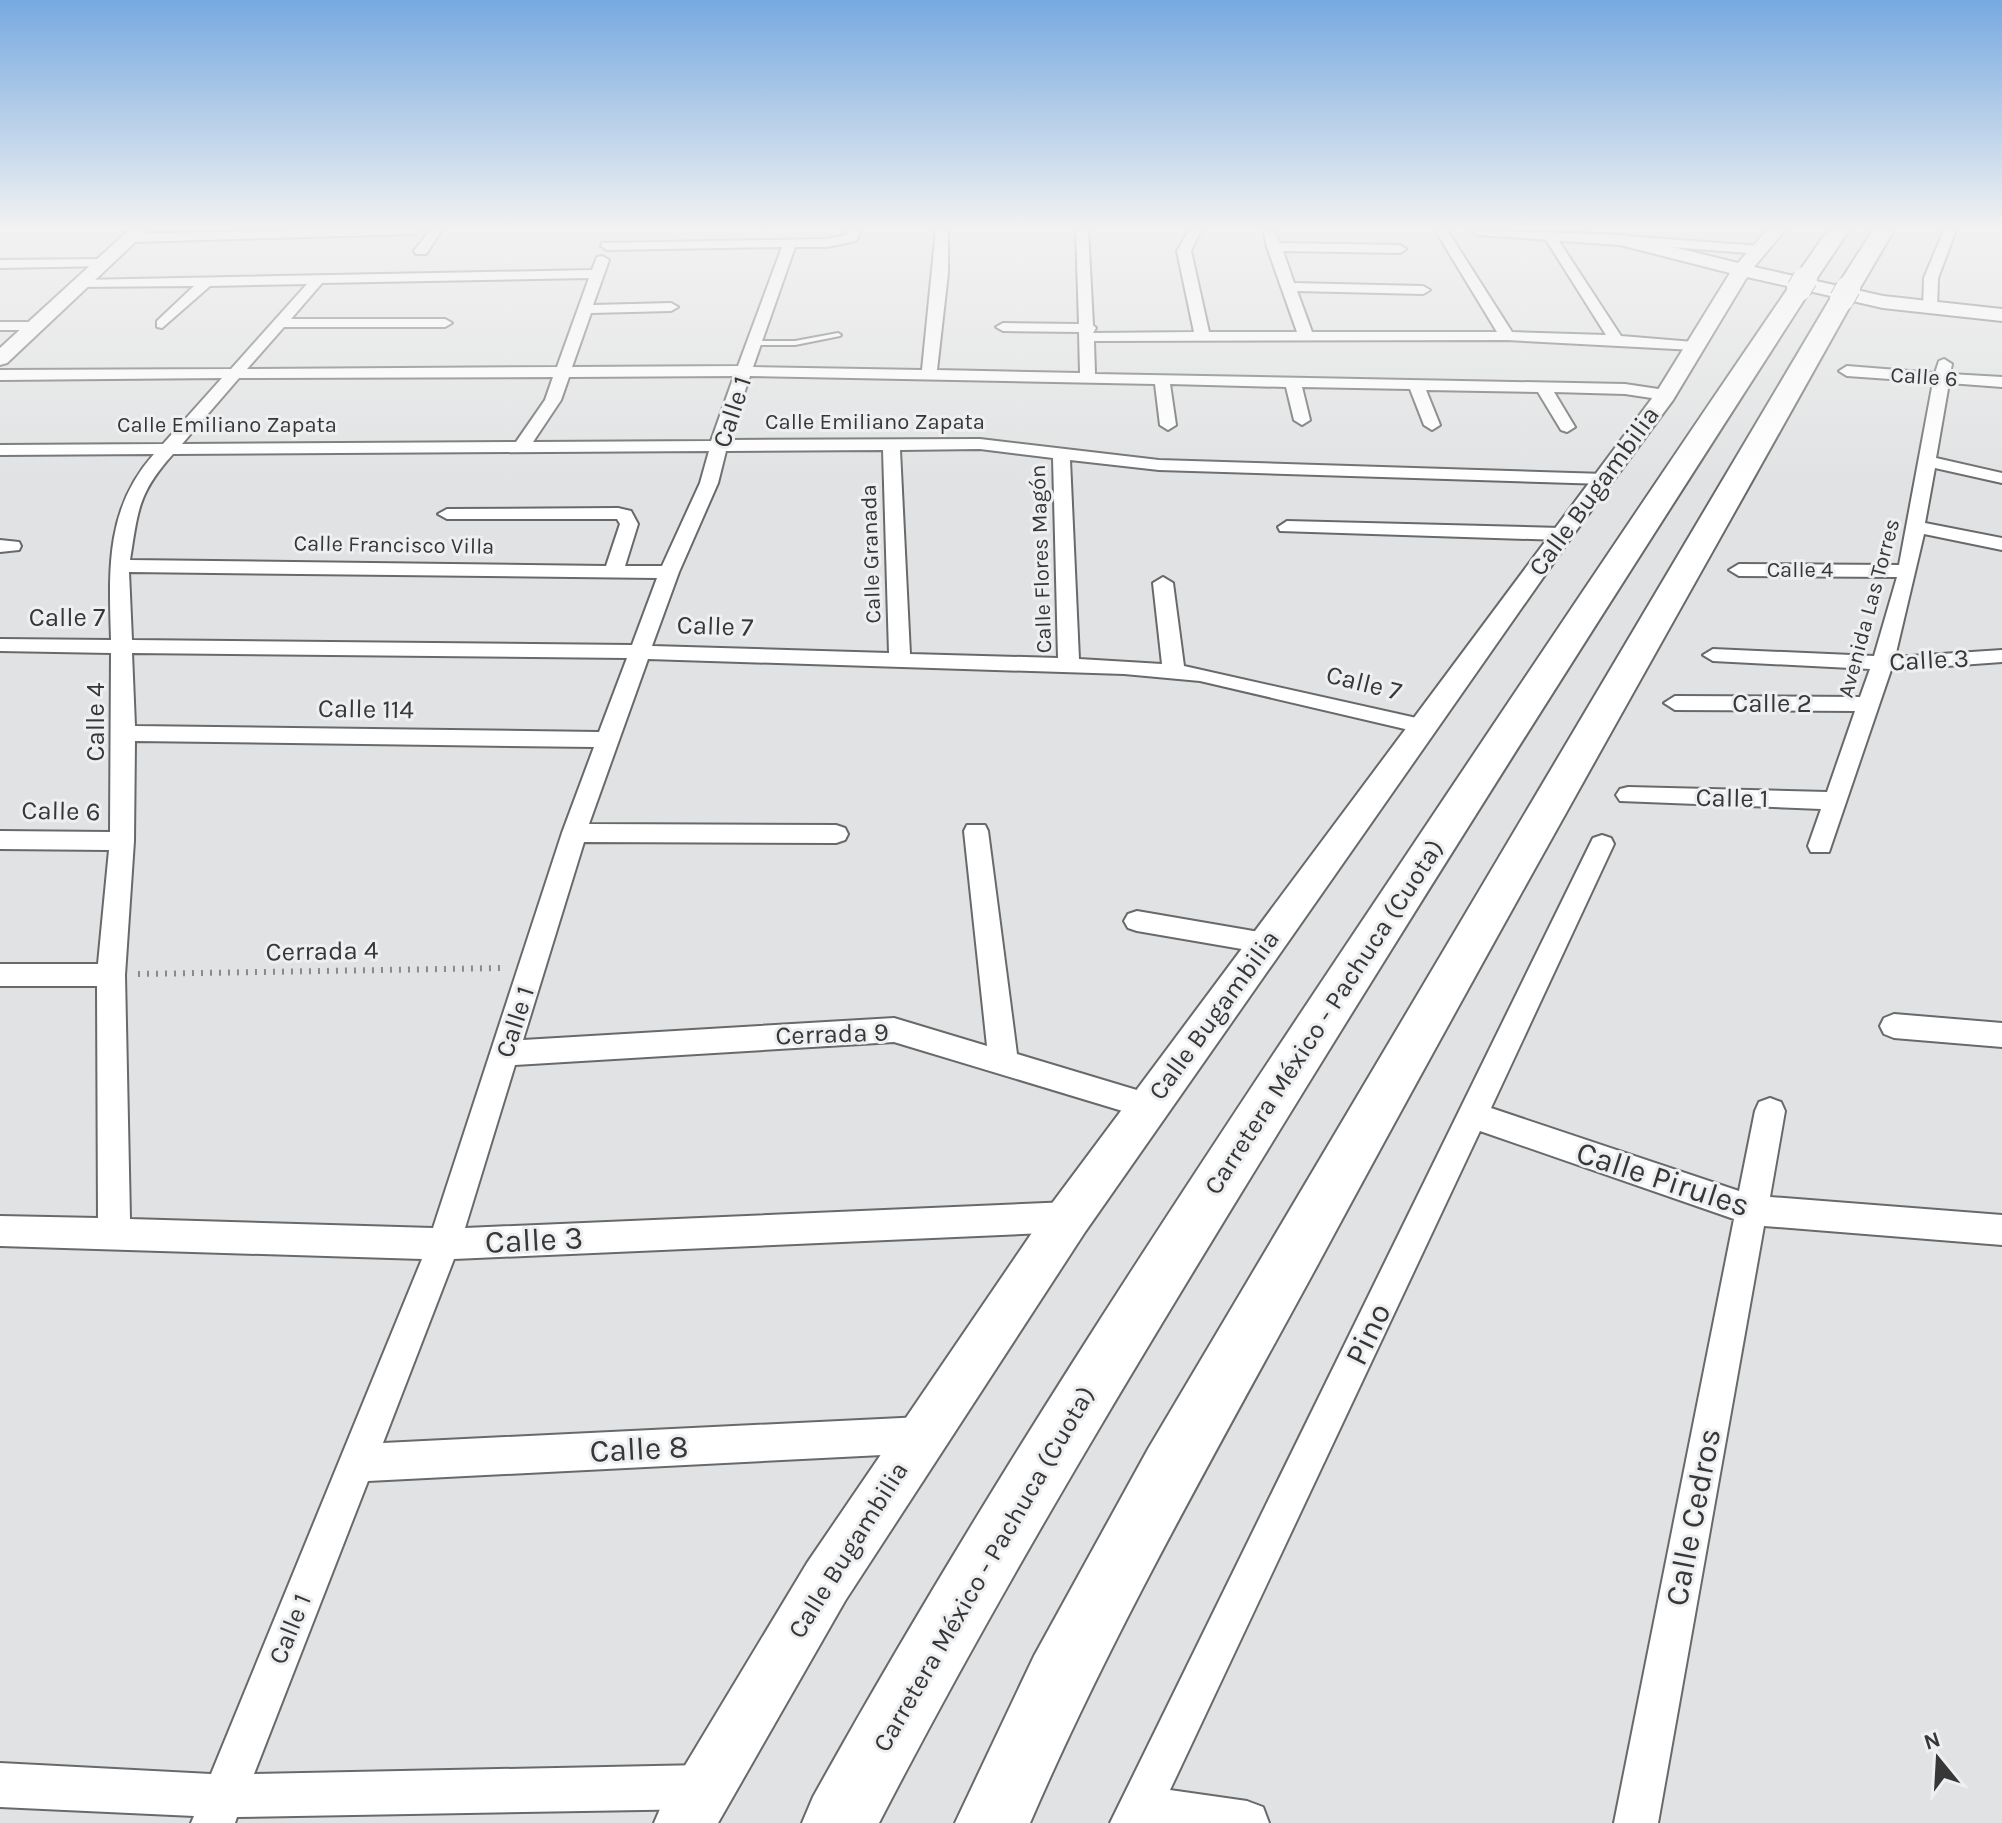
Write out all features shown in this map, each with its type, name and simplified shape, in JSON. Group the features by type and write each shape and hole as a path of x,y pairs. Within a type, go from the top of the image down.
{"highway":[{"name":"Carretera México - Pachuca (Cuota)","path":"839,1823 899,1710 1057,1439 1470,787 1781,315"},
{"path":"992,1823 1083,1632 1141,1526 1319,1208 1832,315"}],"street":[{"path":"0,359 47,315"},
{"path":"162,324 171,315"},
{"name":"Calle 4","path":"114,1236 111,975 122,841 124,733 119,566 130,502 144,476 288,315"},
{"path":"522,446 553,400 583,315"},
{"name":"Calle 1","path":"218,1809 444,1244 574,833 638,652 669,572 709,483 719,444 764,315"},
{"path":"929,373 936,315"},
{"path":"1088,315 1088,379"},
{"path":"1198,315 1202,336"},
{"path":"1299,315 1306,336"},
{"path":"1494,315 1507,336"},
{"path":"1601,315 1617,340"},
{"name":"Calle Bugambilia","path":"694,1805 826,1582 1069,1217 1561,534 1605,479 1665,395 1715,315"},
{"path":"281,323 445,323"},
{"path":"0,326 36,326"},
{"path":"1003,327 1202,336 1507,336 1694,346"},
{"path":"0,375 564,371 929,373 1625,389 1665,395"},
{"name":"Calle 6","path":"1847,371 1944,371 2002,382"},
{"name":"Avenida Las Torres","path":"1820,846 1883,663 1908,571 1944,371"},
{"path":"1162,380 1168,425"},
{"path":"1293,383 1302,420"},
{"path":"1416,385 1432,425"},
{"path":"1543,388 1567,427"},
{"name":"Calle Emiliano Zapata","path":"0,450 719,444 1010,445 1159,465 1605,479"},
{"name":"Calle Granada","path":"891,445 900,660"},
{"name":"Calle Flores Magón","path":"1061,452 1069,664"},
{"path":"1930,462 2002,478"},
{"path":"447,514 625,515 629,524 614,571"},
{"path":"1287,527 1561,534"},
{"path":"1916,527 2002,544"},
{"name":"Calle Francisco Villa","path":"119,566 669,572"},
{"name":"Calle 4","path":"1739,570 1908,571"},
{"path":"1163,583 1174,672"},
{"name":"Calle 7","path":"0,645 638,652 1069,664 1174,672 1242,682 1422,726"},
{"name":"Calle 3","path":"1713,655 1883,663 2002,656"},
{"name":"Calle 2","path":"1675,703 1868,704"},
{"name":"Calle 114","path":"124,733 607,740"},
{"name":"Calle 1","path":"1628,795 1835,801"},
{"path":"976,831 1004,1065"},
{"path":"574,833 836,834"},
{"name":"Calle 6","path":"0,840 122,841"},
{"name":"Pino","path":"1136,1815 1602,844"},
{"path":"1137,921 1265,943"},
{"path":"0,975 111,975"},
{"path":"1894,1026 2002,1035"},
{"name":"Cerrada 9","path":"505,1053 894,1030 1149,1106"},
{"name":"Calle Cedros","path":"1636,1823 1770,1111"},
{"name":"Calle Pirules","path":"1473,1115 1750,1210 2002,1230"},
{"name":"Calle 3","path":"0,1231 444,1244 1069,1217"},
{"name":"Calle 8","path":"356,1463 922,1435"},
{"path":"0,1785 218,1809 694,1805"},
{"path":"1136,1815 1247,1823"}],"lane":[{"path":"754,343 795,343 838,335"}],"path":[{"name":"Cerrada 4","path":"111,975 533,968"}]}
